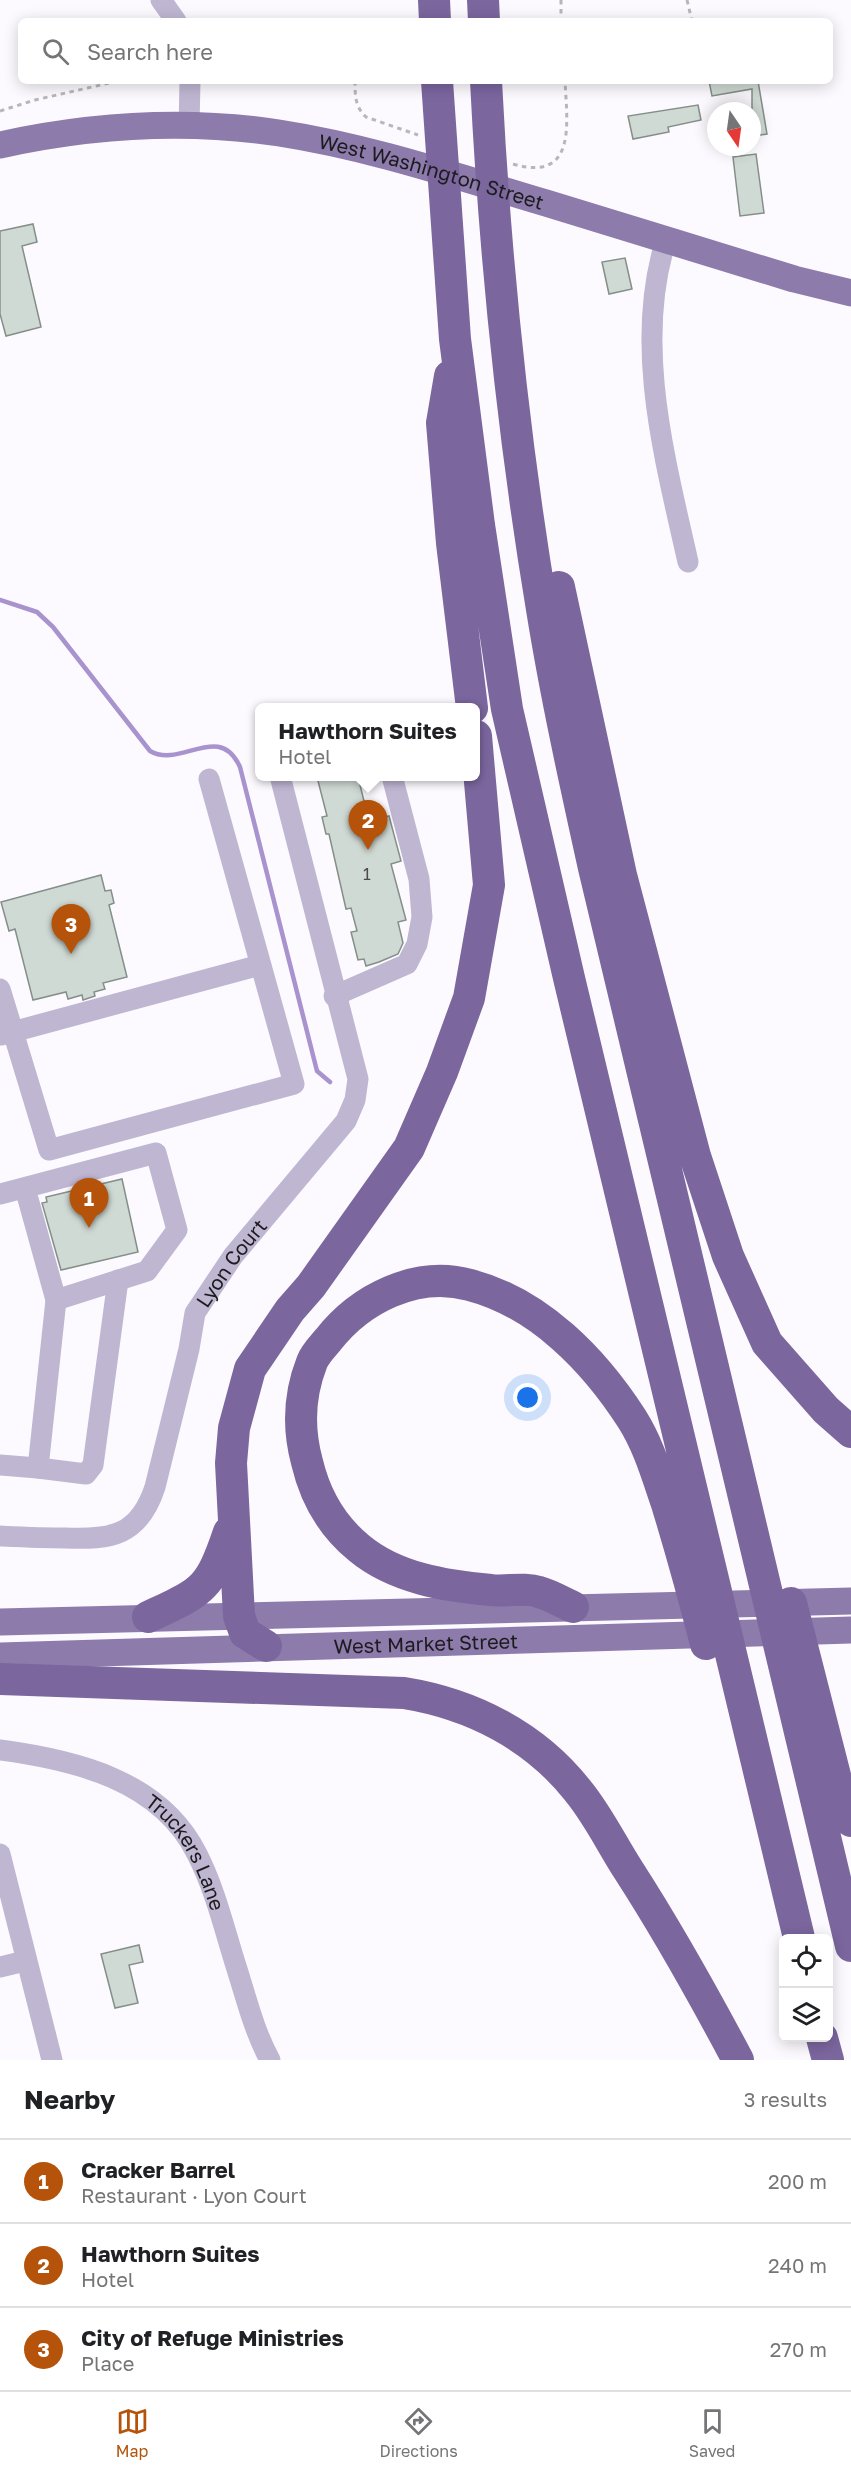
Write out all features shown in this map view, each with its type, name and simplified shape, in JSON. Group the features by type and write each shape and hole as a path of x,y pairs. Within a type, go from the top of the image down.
{"highway":[{"path":"434,0 435,18"},
{"path":"483,0 484,18"},
{"path":"437,84 455,339 478,525 507,709 798,1934"},
{"path":"487,90 510,383 529,527 557,696 594,868 851,1946"},
{"path":"455,339 442,423 452,543 471,703"},
{"path":"529,527 555,571 621,875 695,1156 728,1256 767,1343 826,1410 851,1432"},
{"path":"266,1646 245,1633 239,1616 232,1523 231,1462 234,1428 250,1369 290,1310 311,1286 409,1148 442,1072 469,998 489,885 480,781"},
{"path":"573,1607 537,1591 492,1590 449,1585 401,1573 360,1549 327,1512 312,1482 302,1442 301,1403 313,1360 341,1323 367,1303 397,1288 420,1283 431,1281 466,1284 522,1306 579,1352 632,1420 652,1457 681,1548 711,1661 744,1714"},
{"path":"742,1487 783,1570 841,1799 851,1821"},
{"path":"148,1617 202,1589 216,1571 232,1523"},
{"path":"0,1679 404,1693 436,1699 495,1722 521,1738 579,1791 665,1927 738,2060"},
{"path":"823,2042 828,2060"}],"main road":[{"name":"West Washington Street","path":"0,145 55,133 108,127 189,127 279,133 404,160 666,240 851,293"},
{"name":"West Market Street","path":"0,1622 847,1601"},
{"name":"West Market Street","path":"0,1656 266,1646 851,1630"}],"street":[{"path":"161,0 174,18"},
{"path":"189,127 190,84"},
{"path":"666,240 656,270 651,330 655,392 670,480 688,562"},
{"path":"0,989 7,1033 49,1150 294,1084 208,779"},
{"name":"Lyon Court","path":"0,1536 100,1539 133,1526 149,1505 189,1349 195,1313 233,1256 346,1121 355,1100 358,1079 334,996 281,781"},
{"path":"334,996 363,981 391,973 407,964 417,944 422,917 419,879 393,781"},
{"path":"7,1033 260,965"},
{"path":"0,1194 156,1154 177,1230 147,1271 56,1300"},
{"path":"25,1188 56,1300 38,1468"},
{"path":"0,1465 86,1474 93,1465 118,1280"},
{"name":"Truckers Lane","path":"0,1750 79,1766 118,1779 150,1798 172,1820 196,1852 209,1880 252,2018 270,2060"},
{"path":"0,1854 25,1961 52,2060"},
{"path":"0,1967 25,1961"}],"path":[{"path":"561,0 561,18"},
{"path":"687,0 691,18"},
{"path":"0,111 35,100 105,84"}],"building":[{"path":"710,84 759,84 767,134 761,135 761,102 752,102 752,89 712,96"},
{"path":"698,105 701,120 668,127 669,132 633,139 628,116"},
{"path":"756,156 764,213 740,216 733,157"},
{"path":"33,224 37,242 22,246 41,327 6,336 0,314 0,231"},
{"path":"625,258 632,289 609,294 602,262"},
{"path":"318,781 359,781 369,821 389,816 401,861 391,864 406,920 398,922 403,943 398,954 366,966 364,959 358,960 351,932 357,931 351,908 346,909 329,834 326,834 322,817 327,816"},
{"path":"101,875 105,891 111,890 114,903 109,905 127,977 103,983 105,989 94,992 95,996 83,1000 82,995 68,999 66,992 33,1000 15,929 9,931 1,902"},
{"path":"122,1179 138,1252 61,1270 42,1203 47,1202 46,1197"},
{"path":"139,1945 143,1962 129,1965 138,2003 115,2008 101,1954"}],"waterway":[{"path":"0,600 37,612 53,627 150,751 162,755 174,755 210,746 221,748 231,754 240,767 317,1071 330,1082"}],"place":[{"name":"Hawthorn Suites","path":"368,850"},
{"name":"City of Refuge Ministries","path":"71,954"},
{"name":"Cracker Barrel","path":"89,1228"}]}
